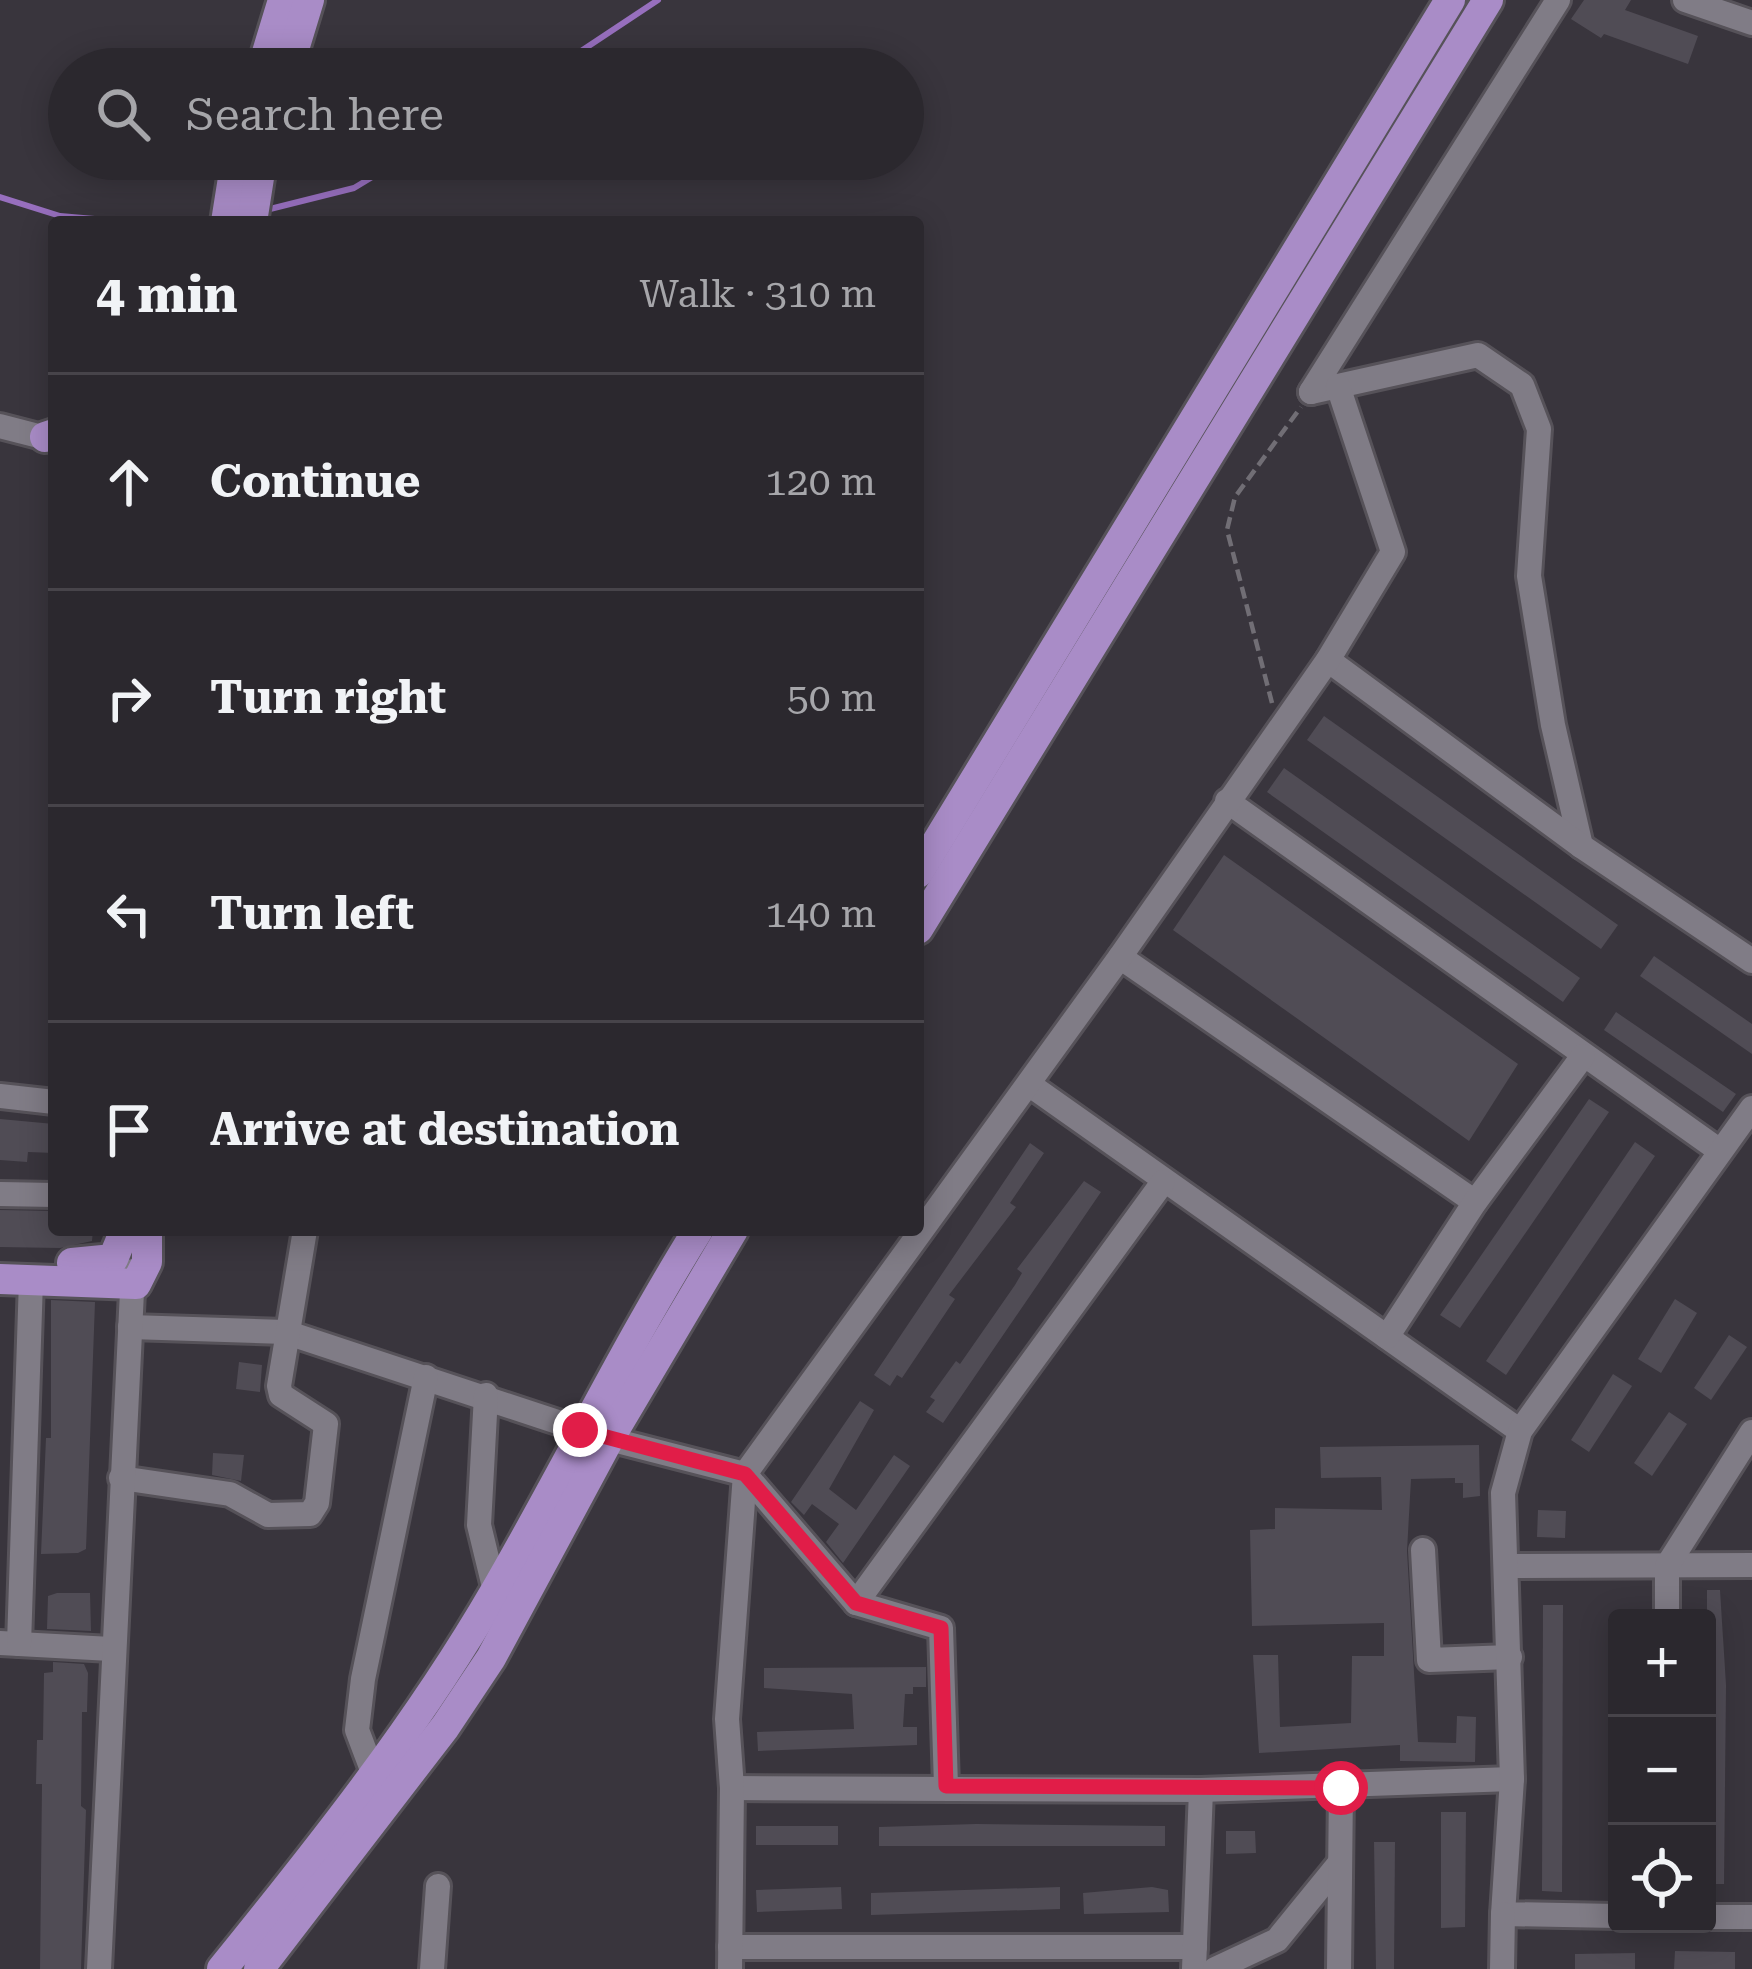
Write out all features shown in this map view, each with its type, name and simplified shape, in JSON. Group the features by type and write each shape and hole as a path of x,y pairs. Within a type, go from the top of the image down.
{"main road":[{"path":"268,48 283,0"},
{"path":"295,48 309,0"},
{"path":"924,863 1450,0"},
{"path":"924,918 1488,0"},
{"path":"227,216 233,180"},
{"path":"253,216 259,180"},
{"path":"0,1261 105,1263 119,1254 130,1236"},
{"path":"16,1279 136,1284 147,1262 134,1236"},
{"path":"259,1969 445,1726 695,1236"},
{"path":"594,1434 729,1236"},
{"path":"222,1969 508,1599"}],"street":[{"path":"1311,392 1558,0"},
{"path":"1685,0 1752,23"},
{"path":"1311,392 1478,355 1522,385 1539,429 1528,577 1581,846"},
{"path":"924,1230 1328,661 1393,552 1338,386"},
{"path":"0,426 48,436"},
{"path":"1328,661 1581,846 1752,961"},
{"path":"1227,801 1720,1151"},
{"path":"1120,957 1475,1202"},
{"path":"1387,1336 1475,1202 1582,1056"},
{"path":"1030,1085 1520,1431"},
{"path":"0,1096 48,1101"},
{"path":"1502,1969 1512,1779 1503,1493 1520,1431 1752,1108"},
{"path":"856,1603 1163,1182"},
{"path":"0,1194 48,1196"},
{"path":"121,1478 230,1494 268,1515 310,1514 316,1503 326,1424 281,1395 300,1236"},
{"path":"919,1236 745,1474 727,1719 732,1788 730,1958 1194,1958 1201,1790"},
{"path":"16,1279 9,1644 112,1649"},
{"path":"99,1969 121,1478 136,1284"},
{"path":"130,1328 285,1332 594,1434 745,1474 856,1603 941,1628 946,1786"},
{"path":"374,1775 357,1730 363,1679 426,1377"},
{"path":"486,1395 478,1525 508,1599"},
{"path":"1667,1609 1667,1566 1752,1432"},
{"path":"1423,1550 1429,1660 1510,1658"},
{"path":"1508,1565 1752,1565"},
{"path":"732,1788 1201,1790 1512,1779"},
{"path":"1339,1969 1341,1788"},
{"path":"1215,1969 1277,1940 1338,1865"},
{"path":"432,1969 438,1886"},
{"path":"1503,1914 1608,1916"},
{"path":"1716,1917 1752,1917"}],"path":[{"path":"1278,729 1227,530 1235,497 1311,392"}],"building":[{"path":"1584,0 1631,0 1625,10 1698,36 1688,64 1604,34 1601,38 1571,19"},
{"path":"1324,716 1618,925 1601,949 1307,740"},
{"path":"1284,768 1580,978 1563,1002 1267,792"},
{"path":"1224,855 1518,1064 1469,1141 1173,930"},
{"path":"1654,956 1752,1024 1752,1054 1640,976"},
{"path":"1616,1012 1736,1094 1723,1112 1604,1030"},
{"path":"1589,1099 1609,1112 1460,1328 1440,1315"},
{"path":"0,1119 48,1123 48,1153 28,1152 27,1162 0,1160"},
{"path":"1635,1142 1655,1156 1506,1375 1486,1361"},
{"path":"1030,1143 1044,1153 1010,1203 1016,1207 949,1295 955,1299 902,1378 897,1375 890,1386 874,1375"},
{"path":"1084,1181 1101,1192 943,1423 926,1412 935,1400 930,1397 956,1361 960,1364 1015,1285 1022,1273 1017,1269"},
{"path":"0,1210 48,1211 48,1236 92,1236 92,1241 60,1248 0,1247"},
{"path":"1675,1299 1697,1313 1661,1373 1638,1359"},
{"path":"51,1300 95,1302 86,1549 78,1553 41,1554 46,1438 51,1438"},
{"path":"1729,1335 1747,1347 1711,1400 1694,1388"},
{"path":"239,1362 262,1365 260,1392 236,1389"},
{"path":"1613,1374 1632,1386 1589,1452 1571,1440"},
{"path":"860,1401 874,1410 829,1489 856,1510 894,1455 910,1466 843,1563 826,1542 839,1524 812,1504 804,1515 791,1502"},
{"path":"1669,1412 1687,1424 1652,1476 1634,1463"},
{"path":"1479,1445 1480,1496 1463,1498 1463,1483 1455,1483 1455,1478 1411,1479 1407,1551 1418,1742 1456,1743 1457,1716 1476,1717 1475,1762 1400,1761 1400,1745 1259,1753 1253,1655 1278,1655 1280,1727 1351,1723 1352,1656 1384,1656 1384,1623 1252,1626 1250,1530 1275,1529 1275,1508 1382,1510 1381,1477 1321,1478 1320,1447"},
{"path":"213,1453 244,1455 241,1481 212,1475"},
{"path":"1538,1510 1566,1511 1565,1538 1537,1537"},
{"path":"1707,1590 1720,1590 1726,1685 1724,1884 1716,1884 1716,1609 1707,1609"},
{"path":"90,1593 91,1631 47,1629 48,1596"},
{"path":"1543,1605 1563,1605 1562,1892 1542,1891"},
{"path":"53,1662 84,1664 88,1673 87,1712 82,1712 81,1806 86,1810 81,1969 40,1969 42,1784 36,1784 37,1740 43,1740 44,1673 53,1672"},
{"path":"926,1667 926,1687 913,1687 913,1694 905,1694 903,1727 917,1727 917,1745 758,1751 757,1732 854,1729 852,1694 764,1688 764,1668"},
{"path":"1441,1812 1466,1812 1465,1927 1441,1928"},
{"path":"756,1826 838,1826 838,1845 756,1845"},
{"path":"1165,1826 1165,1846 879,1846 879,1827"},
{"path":"1226,1831 1255,1831 1256,1853 1226,1854"},
{"path":"1374,1842 1395,1842 1394,1969 1376,1969"},
{"path":"841,1887 842,1909 757,1912 756,1890"},
{"path":"1060,1887 1060,1909 871,1915 871,1893"},
{"path":"1168,1890 1169,1912 1084,1914 1083,1893"},
{"path":"1675,1951 1735,1952 1735,1969 1674,1969"},
{"path":"1635,1953 1635,1969 1575,1969 1575,1954"}],"waterway":[{"path":"586,48 658,0"},
{"path":"266,210 354,188 367,180"},
{"path":"0,197 60,216"}],"route":[{"path":"580,1430 745,1474 856,1603 941,1628 946,1786 1341,1788"}]}
